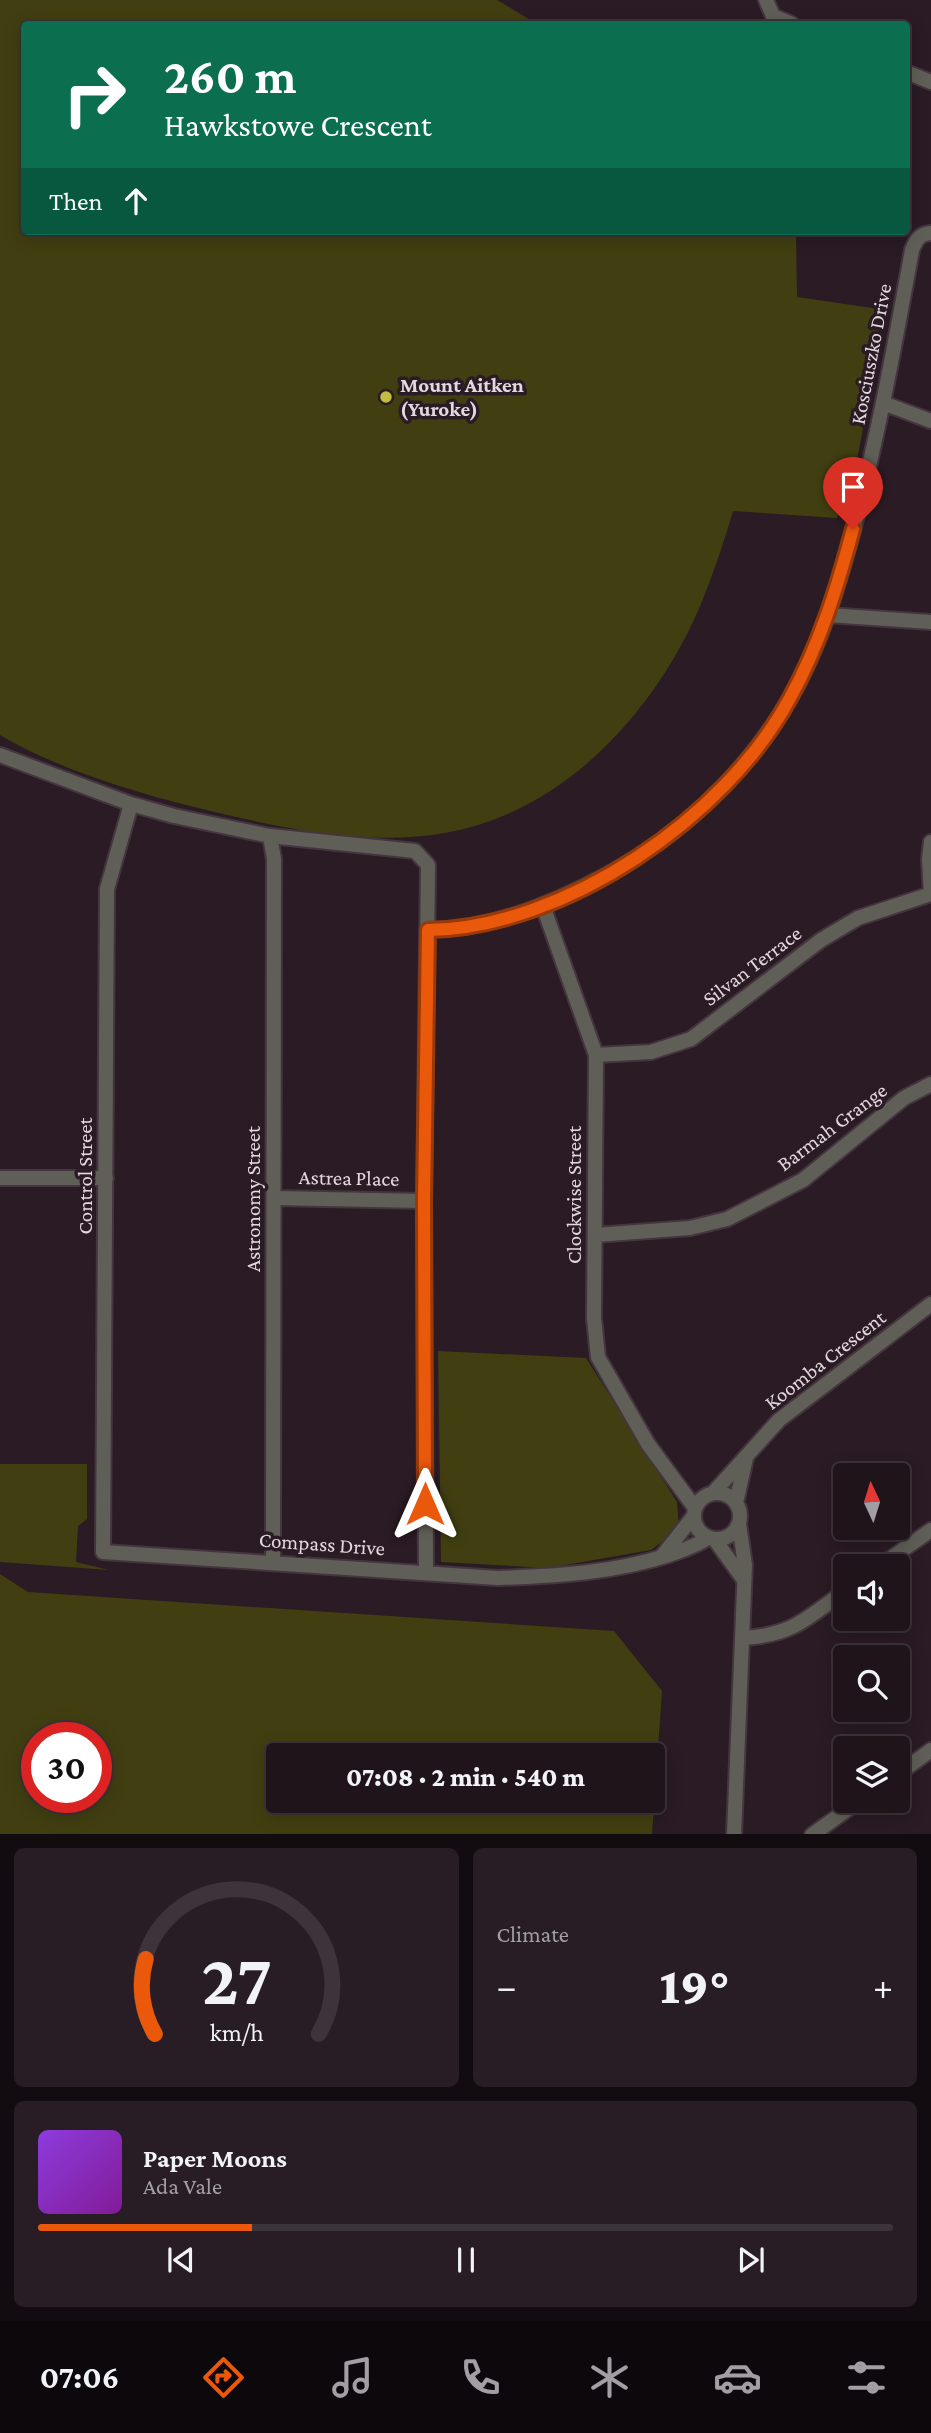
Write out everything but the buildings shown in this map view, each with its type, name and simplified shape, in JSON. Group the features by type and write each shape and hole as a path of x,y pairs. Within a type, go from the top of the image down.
{"street":[{"path":"766,0 773,16 785,21"},
{"path":"910,74 931,82"},
{"name":"Kosciuszko Drive","path":"428,930 476,926 543,906 618,869 658,844 701,808 737,773 764,740 789,701 828,615 867,479 912,250 916,239 923,233 931,233"},
{"path":"883,403 931,421"},
{"path":"828,615 931,622"},
{"path":"0,755 131,804 270,836 415,851 428,865 424,1201 426,1572"},
{"name":"Control Street","path":"103,1552 107,889 131,804"},
{"name":"Astronomy Street","path":"270,836 274,859 273,1561"},
{"path":"931,842 931,894"},
{"name":"Silvan Terrace","path":"596,1055 651,1052 691,1039 786,965 839,929 858,918 931,894"},
{"name":"Clockwise Street","path":"543,906 596,1055 594,1342 598,1357 648,1444 694,1512"},
{"name":"Barmah Grange","path":"595,1235 690,1228 727,1219 803,1180 904,1098 931,1084"},
{"path":"0,1178 106,1178"},
{"name":"Astrea Place","path":"274,1198 424,1201"},
{"name":"Koomba Crescent","path":"711,1493 779,1420 931,1304"},
{"path":"736,1503 747,1453"},
{"name":"Clockwise Street","path":"668,1472 688,1485 711,1493"},
{"path":"662,1557 700,1500 711,1493 730,1497 736,1503 746,1565 734,1834"},
{"path":"694,1512 695,1526 701,1534 712,1539 744,1580"},
{"path":"712,1539 725,1538 734,1533 739,1524"},
{"path":"897,1554 931,1531"},
{"name":"Compass Drive","path":"103,1552 273,1561 498,1578 548,1576 645,1564 712,1539"},
{"path":"744,1638 770,1636 791,1629 833,1599"},
{"path":"910,1765 931,1750"},
{"path":"813,1834 842,1813"}],"shaded area":[{"path":"0,0 497,0 532,21 21,21 21,235 796,235 797,297 886,310 854,475 837,518 733,511 698,611 679,650 656,687 629,722 598,754 564,781 527,804 488,822 445,833 389,838 331,834 219,813 136,791 51,761 0,735"},
{"path":"438,1351 586,1358 677,1502 679,1529 651,1550 548,1568 441,1562"},
{"path":"0,1464 87,1464 87,1519 78,1526 76,1562 109,1570 0,1562"},
{"path":"0,1574 28,1592 614,1631 662,1691 658,1743 266,1743 266,1813 653,1813 652,1834 0,1834"}],"place":[{"name":"Mount Aitken (Yuroke)","path":"386,397"}],"route":[{"path":"425,1504 424,1201 428,930 476,926 543,906 618,869 658,844 701,808 737,773 764,740 789,701 828,615 853,529"}]}
